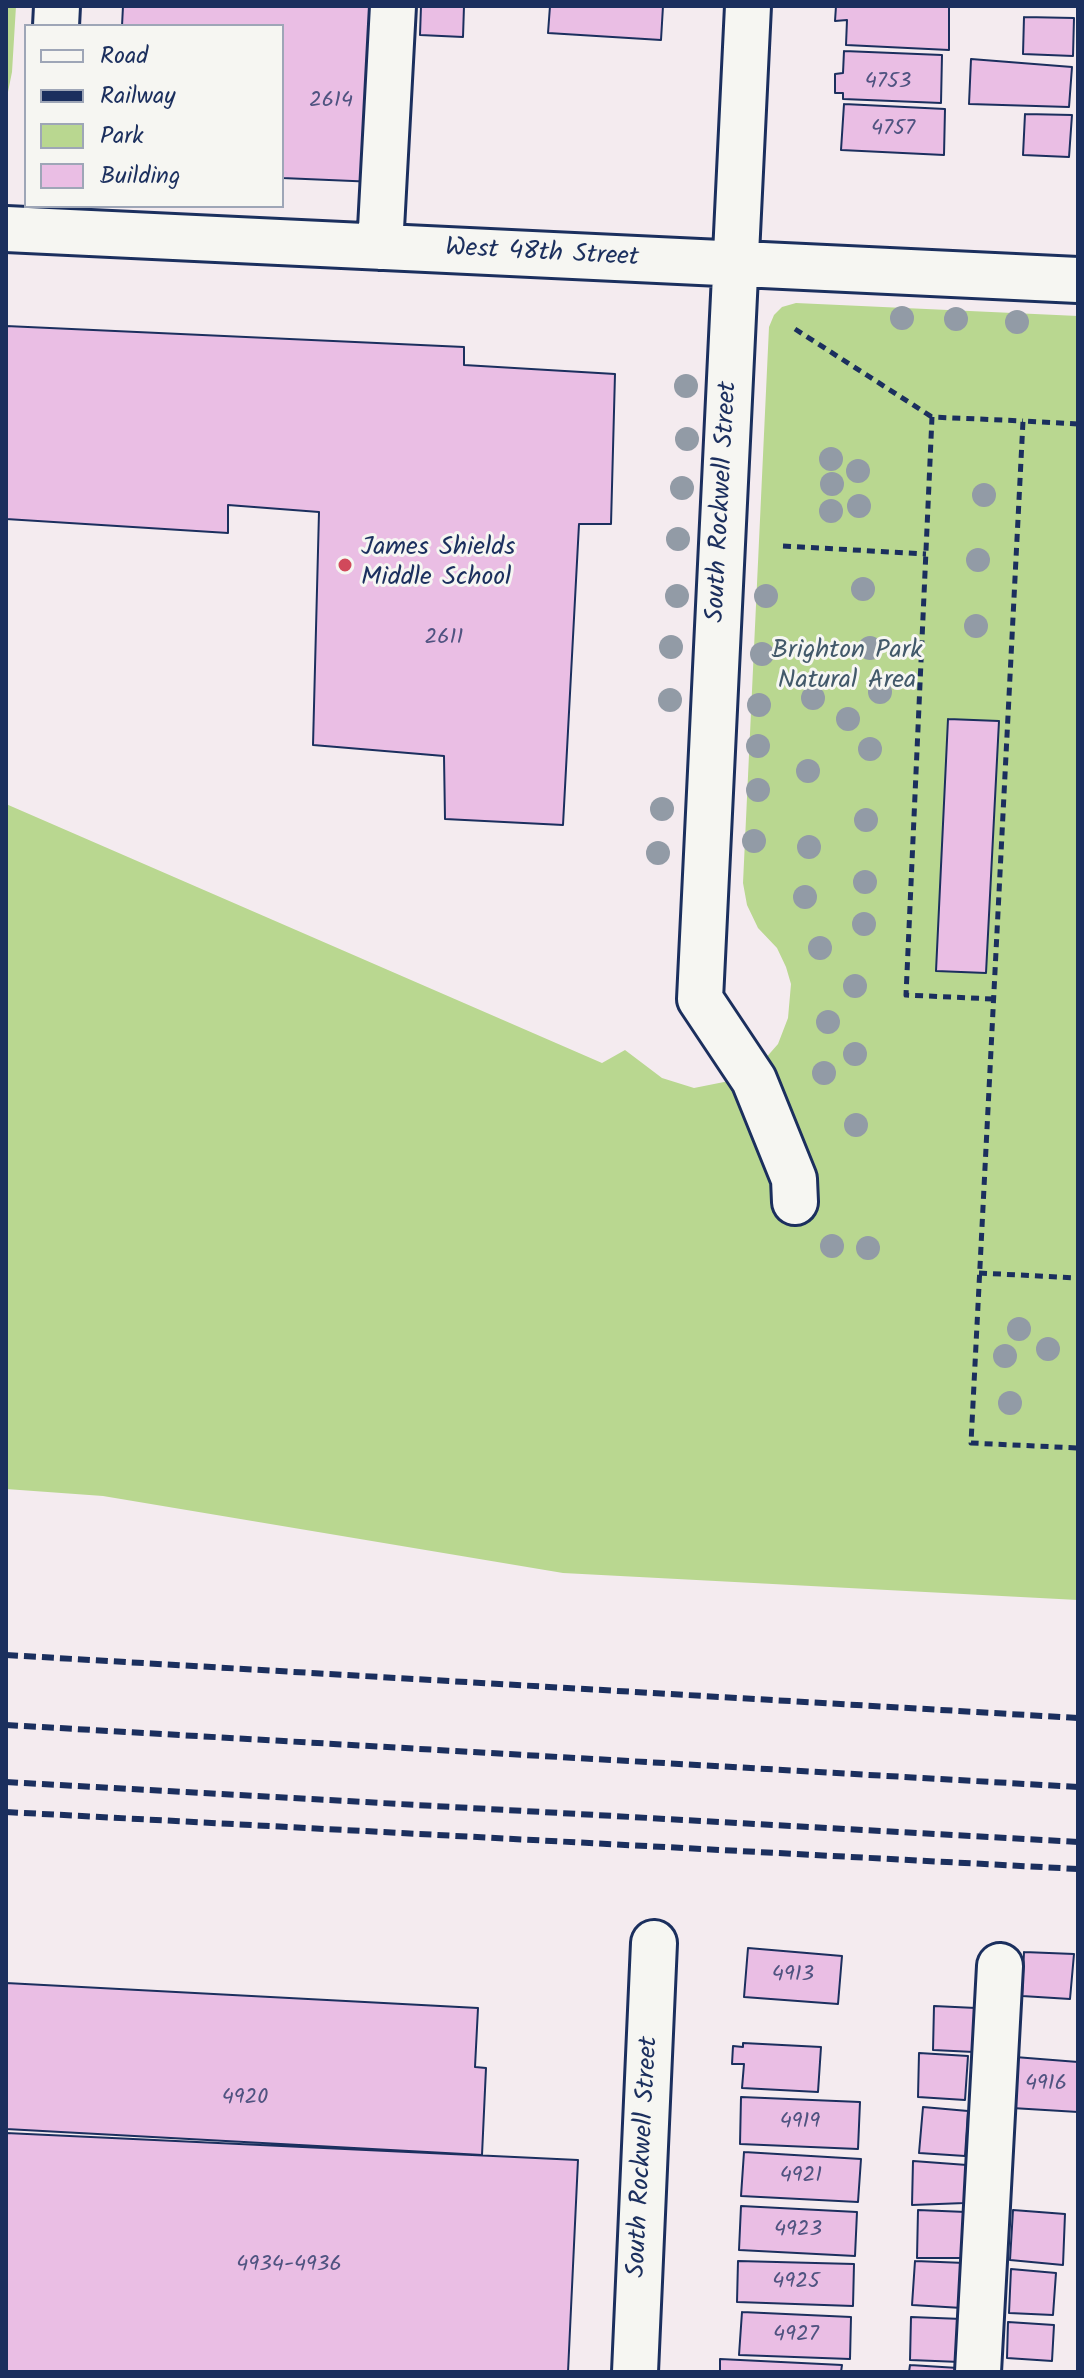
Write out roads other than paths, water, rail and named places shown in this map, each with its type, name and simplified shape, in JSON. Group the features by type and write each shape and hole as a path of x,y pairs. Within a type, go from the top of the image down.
{"street":[{"path":"380,247 393,6"},
{"name":"South Rockwell Street","path":"748,6 700,999 754,1080 794,1179 795,1202"},
{"name":"West 48th Street","path":"33,222 380,247 1078,280"},
{"name":"South Rockwell Street","path":"635,2372 654,1943"},
{"path":"978,2372 1000,1966"}],"railway":[{"path":"6,1655 1078,1718"},
{"path":"6,1725 1078,1787"},
{"path":"6,1782 1078,1842"},
{"path":"6,1812 1078,1869"}],"place":[{"name":"James Shields Middle School","path":"345,565"}],"park label":[{"name":"Brighton Park Natural Area","path":"847,668"}]}
